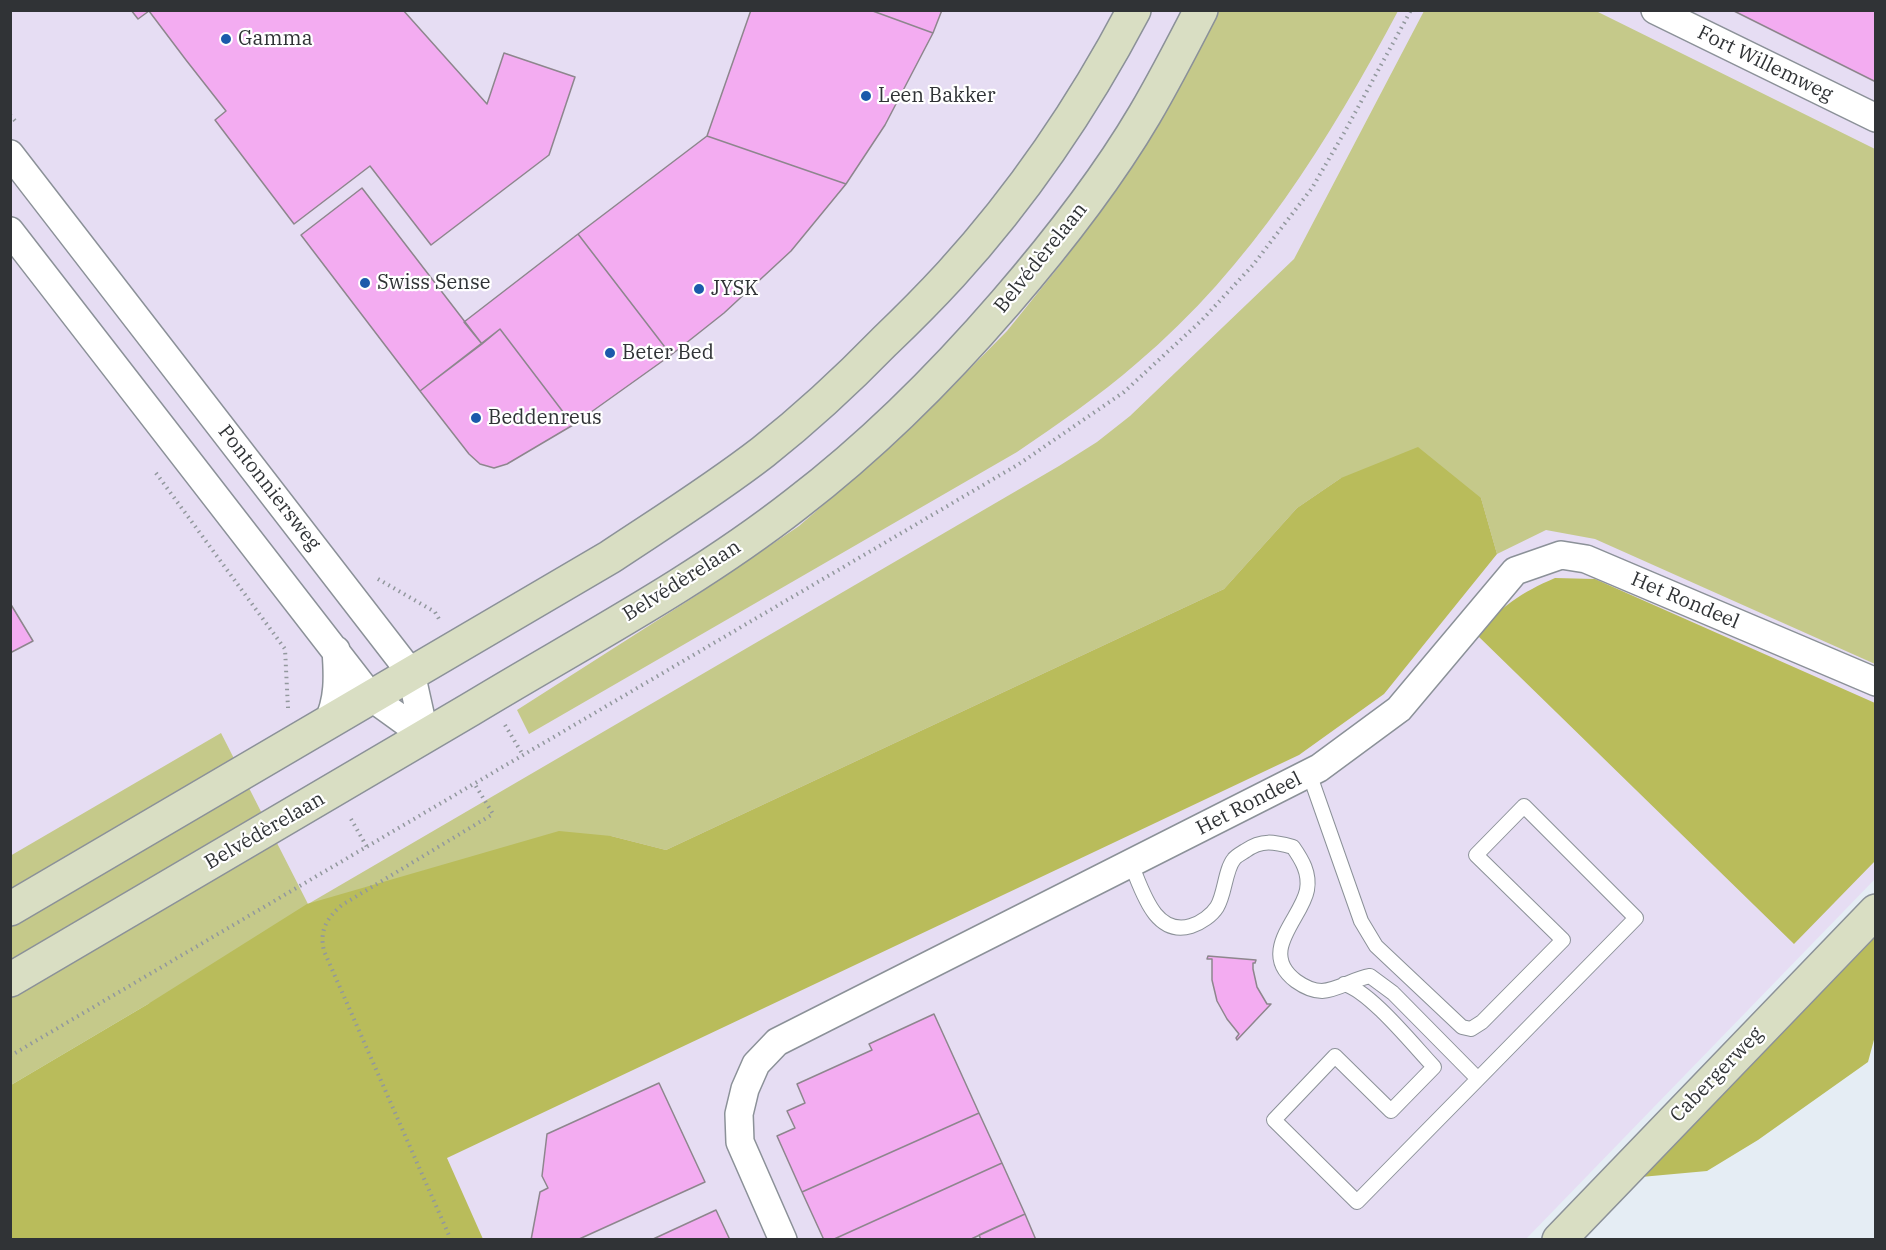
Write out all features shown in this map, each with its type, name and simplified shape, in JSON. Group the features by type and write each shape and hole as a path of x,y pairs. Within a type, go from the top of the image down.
{"main road":[{"path":"10,909 550,592 676,513 763,452 848,379 951,274 1034,171 1090,88 1134,10"},
{"name":"Belvédèrelaan","path":"10,980 335,790 710,565 796,504 889,425 962,354 1030,274 1081,209 1144,115 1201,10"},
{"name":"Cabergerweg","path":"1559,1239 1875,911"}],"street":[{"name":"Fort Willemweg","path":"1655,10 1875,118"},
{"name":"Pontonniersweg","path":"10,154 411,673 425,736"},
{"path":"10,231 371,697 425,736"},
{"name":"Het Rondeel","path":"783,1239 740,1142 739,1114 745,1089 756,1064 777,1042 1319,768 1399,709 1515,571 1561,555 1586,559 1875,682"},
{"path":"315,731 336,703 338,689 336,650"}],"lane":[{"path":"1309,773 1361,921 1369,935 1376,946 1462,1027 1471,1029 1482,1022 1563,940 1476,855 1524,806 1636,918 1357,1202 1274,1120 1335,1056 1391,1111 1434,1067 1381,1012 1356,989 1344,984"},
{"path":"1131,864 1152,911 1170,926 1184,928 1205,919 1217,907 1233,859 1257,843 1268,841 1293,847 1307,873 1307,890 1302,905 1285,934 1281,949 1283,965 1292,977 1303,986 1319,991 1370,976 1383,984 1478,1079"}],"path":[{"path":"10,1056 1020,464 1124,392 1226,296 1280,232 1312,188 1411,10"},
{"path":"154,470 285,649 286,705 315,731"},
{"path":"452,1239 324,951 322,934 326,921 342,905 493,814 474,783"},
{"path":"335,790 367,847"}],"shaded area":[{"path":"10,11 1875,11 1875,879 1526,1239 483,1239 446,1159 307,904 11,858"},
{"path":"1418,447 1481,498 1497,554 1384,694 1299,755 447,1158 483,1239 11,1239 11,1085 148,1004 307,904 559,831 611,836 666,850 1224,589 1297,508 1341,478"},
{"path":"1555,578 1595,579 1875,703 1875,861 1794,944 1477,635 1512,601"},
{"path":"1875,926 1875,1036 1868,1062 1758,1140 1707,1171 1641,1177"}],"green space":[{"path":"1218,11 1398,11 1344,107 1284,199 1216,286 1178,326 1108,387 1017,452 529,734 517,710 697,595 799,526 874,461 1007,331 1065,259 1142,148"},
{"path":"1424,11 1596,11 1875,149 1875,664 1595,539 1546,530 1497,554 1481,498 1341,478 1297,508 1224,589 666,850 611,836 148,1004 11,1085 10,856 221,733 308,904 1059,466 1097,442 1130,416 1294,259"}],"building":[{"path":"131,10 403,10 487,104 504,53 575,77 549,155 431,245 370,166 294,224 215,120 226,111 149,11 138,19"},
{"path":"751,10 870,10 933,33 885,125 846,184 707,136"},
{"path":"870,10 942,10 933,33"},
{"path":"1732,10 1876,10 1876,82"},
{"path":"707,136 846,184 791,251 724,313 671,355 578,234"},
{"path":"362,188 482,344 420,391 301,235"},
{"path":"578,234 671,355 573,425 500,329 482,344 464,322"},
{"path":"500,329 573,425 507,464 494,468 480,464 469,454 420,391"},
{"path":"10,603 33,641 10,653"},
{"path":"1208,956 1256,960 1253,963 1253,969 1257,987 1267,1004 1271,1004 1237,1040 1239,1034 1217,1001 1212,980 1212,959 1207,959"},
{"path":"934,1014 979,1113 802,1192 777,1136 795,1128 787,1111 805,1103 797,1084 872,1050 869,1044"},
{"path":"659,1083 705,1182 577,1240 531,1240 540,1192 548,1188 542,1176 547,1134"},
{"path":"979,1113 1002,1163 832,1240 824,1240 802,1192"},
{"path":"1002,1163 1025,1214 969,1240 832,1240"},
{"path":"716,1210 730,1240 651,1240"},
{"path":"1025,1214 1036,1240 981,1240 979,1235"}],"place":[{"name":"Gamma","path":"226,39"},
{"name":"Leen Bakker","path":"866,96"},
{"name":"Swiss Sense","path":"365,283"},
{"name":"JYSK","path":"699,289"},
{"name":"Beter Bed","path":"610,353"},
{"name":"Beddenreus","path":"476,418"}]}
